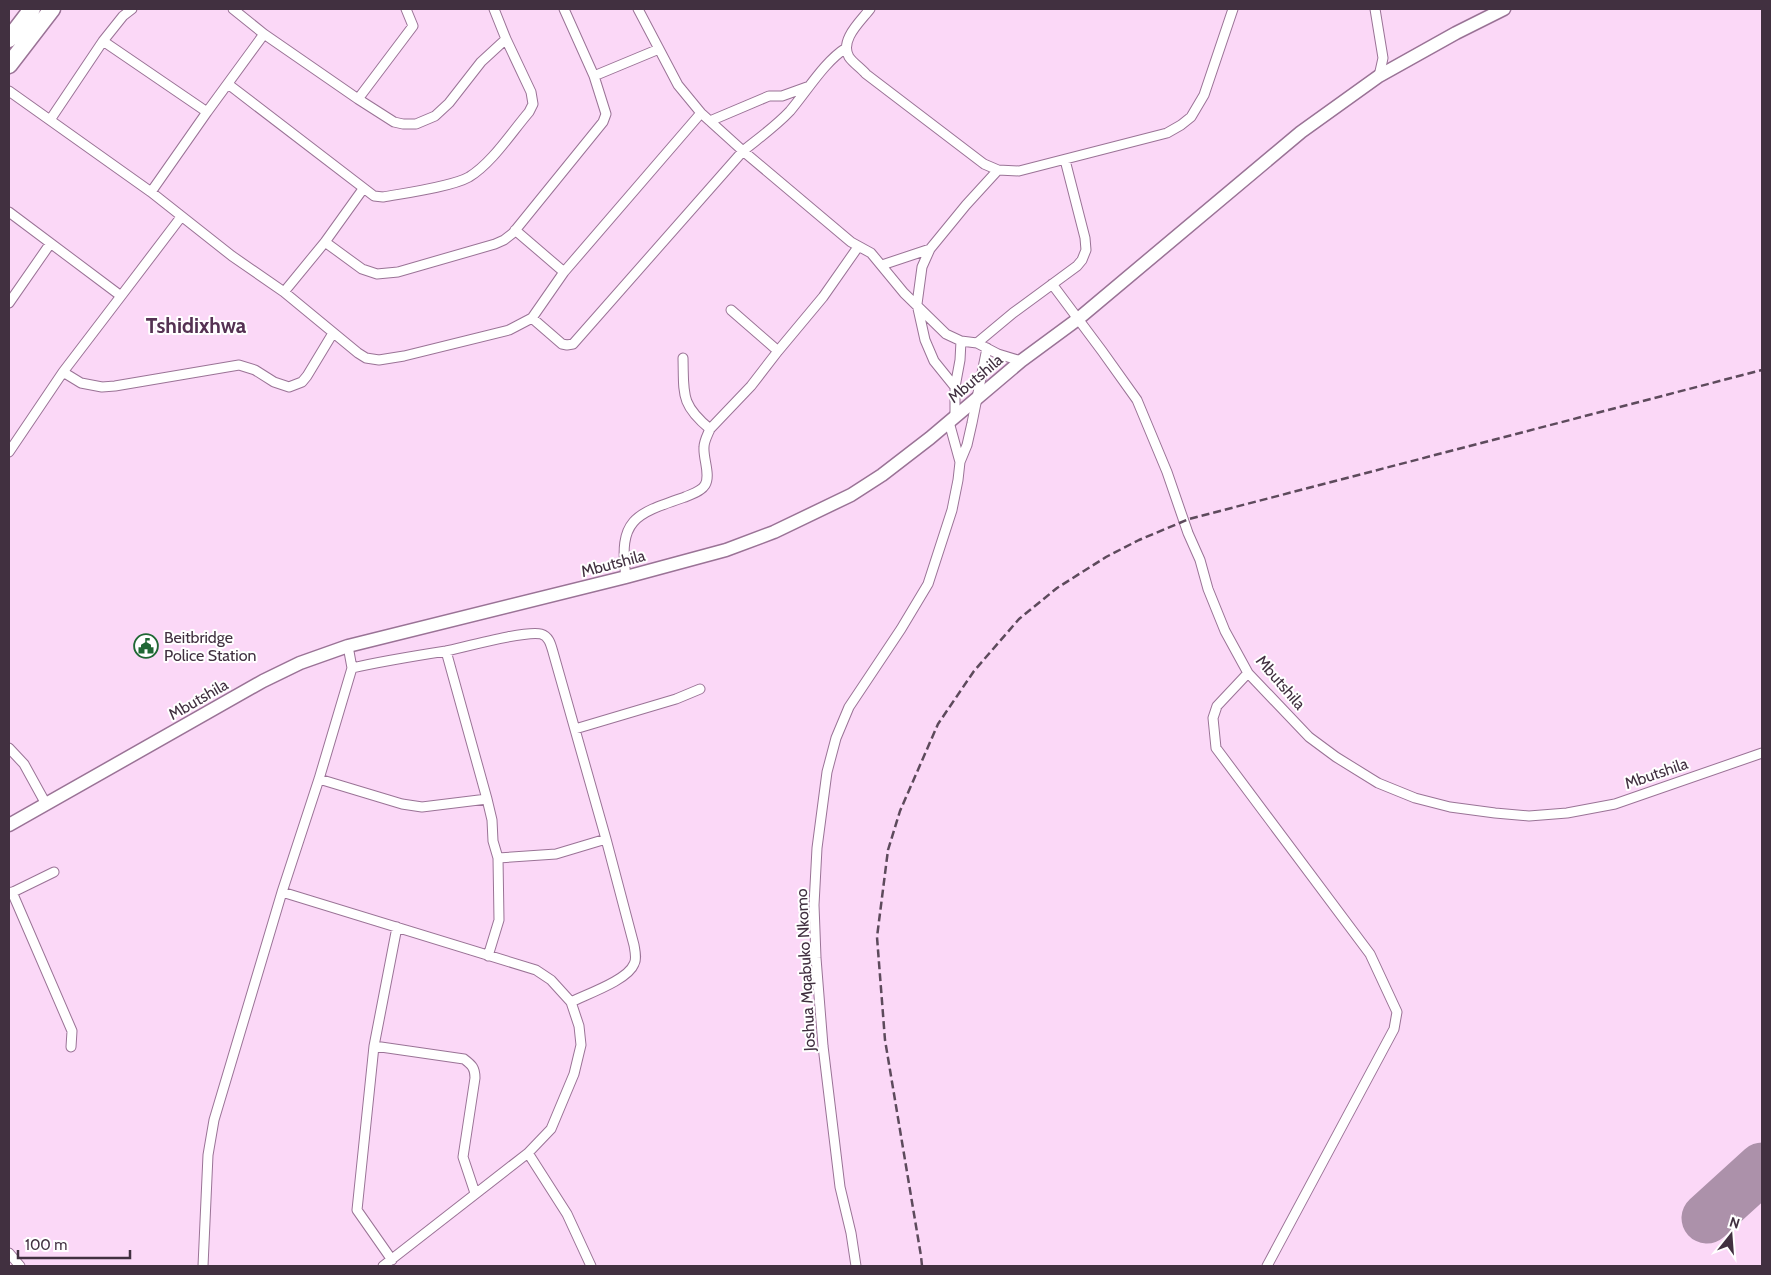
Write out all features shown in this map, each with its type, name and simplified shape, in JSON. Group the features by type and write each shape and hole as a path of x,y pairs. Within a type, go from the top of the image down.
{"highway":[{"path":"9,39 32,9"},
{"path":"9,65 52,9"}],"street":[{"path":"50,120 103,41 123,16 132,9"},
{"path":"233,9 264,34 358,100 394,122 403,124 416,124 435,116 449,102 481,62 506,39"},
{"path":"358,100 413,26 406,9"},
{"path":"228,84 374,196 383,197 455,182 469,177 487,162 529,112 533,104 531,92 494,9"},
{"path":"325,242 362,269 377,274 398,272 496,244 504,240 515,230 603,122 606,114 594,76 564,9"},
{"path":"638,9 678,85 701,113 742,150 858,247 870,253 904,293 946,334 961,341 977,343 998,354 1021,361"},
{"path":"870,9 850,34 846,48 850,57 866,74 984,164 998,170 1019,171 1167,133 1181,125 1191,117 1204,95 1233,9"},
{"path":"1375,9 1383,58 1379,76"},
{"path":"1052,284 1078,320 1301,132 1379,76 1456,33 1504,9"},
{"path":"151,192 264,34"},
{"path":"103,41 207,112"},
{"path":"532,318 562,344 573,344 742,150 772,129 836,54 846,48"},
{"path":"594,76 659,49"},
{"path":"710,120 770,96 782,96 807,87"},
{"path":"9,91 151,192 232,256 284,292 366,358 379,360 404,356 510,330 532,318 564,272 701,113"},
{"path":"977,343 1077,266 1082,260 1086,250 1085,238 1066,160"},
{"path":"955,387 934,362 925,340 917,304 922,267 930,249 998,170"},
{"path":"284,292 325,242 363,189"},
{"path":"9,212 121,296"},
{"path":"10,448 63,372 181,217"},
{"path":"515,230 564,272"},
{"path":"9,303 50,244"},
{"path":"626,577 624,550 627,529 634,519 660,505 698,491 705,485 704,447 710,429 751,386 823,297 858,247"},
{"path":"882,265 930,249"},
{"path":"732,310 778,351"},
{"name":"Mbutshila","path":"9,825 262,681 300,663 348,646 626,577 726,550 783,528 851,495 882,474 952,420 1021,361 1078,320 1137,400 1200,560 1208,589 1221,623 1248,673 1309,737 1336,757 1378,783 1414,798 1450,807 1529,816 1566,813 1615,804 1762,753"},
{"path":"63,372 81,384 102,387 239,365 255,370 274,382 289,387 302,382 307,376 333,333"},
{"path":"960,462 952,420 961,341"},
{"path":"960,462 967,445 987,348"},
{"path":"683,358 686,401 696,417 710,429"},
{"name":"Joshua Mqabuko Nkomo","path":"856,1266 855,1251 840,1187 823,1046 814,905 817,848 827,772 836,738 849,707 928,584 952,510 960,462"},
{"path":"352,668 395,658 446,651 524,634 540,633 546,636 553,652 606,839 634,945 636,962 626,975 571,1002"},
{"path":"203,1266 208,1155 214,1120 282,892 319,779 352,668 348,646"},
{"path":"446,651 492,820 498,858 499,920 488,956"},
{"path":"1248,673 1217,706 1213,718 1216,748 1370,954 1397,1012 1394,1029 1267,1266"},
{"path":"575,729 676,699 700,689"},
{"path":"9,748 24,764 46,804"},
{"path":"319,779 402,804 422,807 486,799"},
{"path":"498,858 556,854 606,839"},
{"path":"54,872 10,893 72,1031 71,1047"},
{"path":"282,892 536,970 551,980 571,1002 579,1026 581,1045 574,1074 551,1129 528,1153 383,1266"},
{"path":"392,1260 357,1210 374,1046 398,927"},
{"path":"374,1046 464,1059 475,1070 463,1157 475,1193"},
{"path":"528,1153 567,1214 591,1266"},
{"path":"9,1253 20,1266"}],"runway":[{"path":"1707,1218 1762,1168"}],"railway":[{"path":"922,1266 885,1040 877,937 888,850 900,811 938,724 974,671 1019,619 1057,588 1106,557 1139,540 1189,519 1762,370"}],"place":[{"name":"Beitbridge Police Station","path":"146,646"}],"district":[{"name":"Tshidixhwa","path":"196,326"}]}
